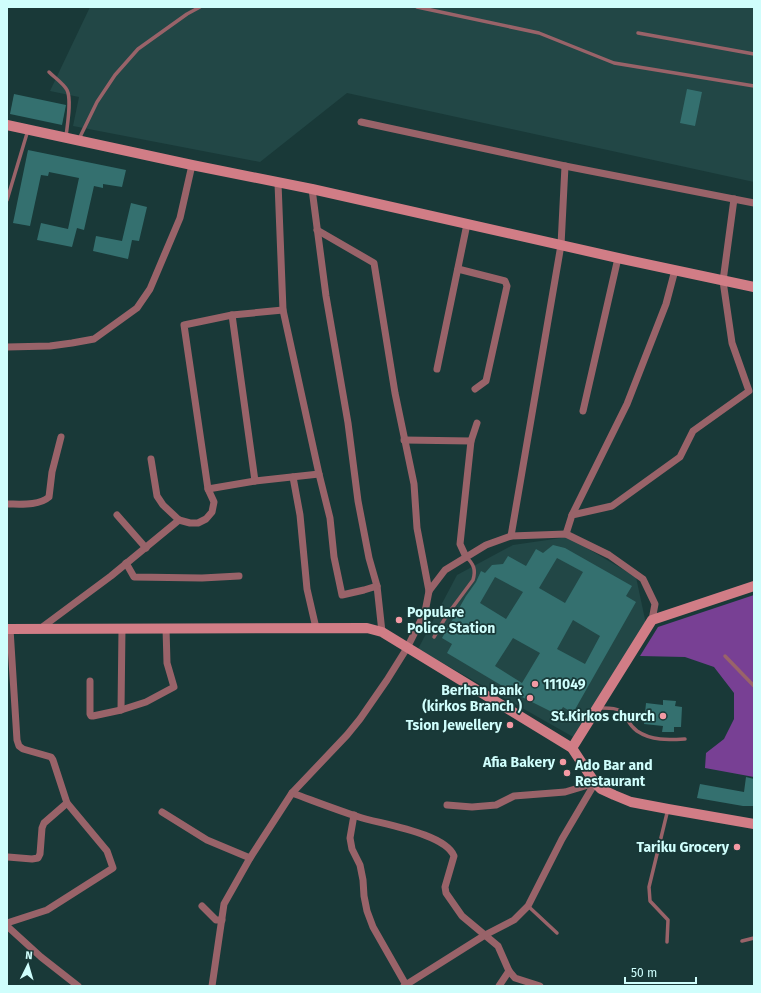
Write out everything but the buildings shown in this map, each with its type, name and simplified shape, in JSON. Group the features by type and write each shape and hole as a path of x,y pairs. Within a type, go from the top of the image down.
{"street":[{"path":"361,122 565,166 754,203"},
{"path":"7,125 312,189 754,287"},
{"path":"7,347 50,346 94,339 137,308 150,289 180,218 192,165"},
{"path":"511,536 561,245 565,166"},
{"path":"278,183 283,310 318,474 330,518 334,557 342,595 377,586"},
{"path":"312,189 326,296 346,415 358,501 369,558 377,586 382,632"},
{"path":"572,515 612,506 680,457 693,431 752,393 732,343 723,281 734,199"},
{"path":"438,369 467,224"},
{"path":"317,230 374,263 404,440 414,484 417,528 429,591"},
{"path":"582,411 618,258"},
{"path":"458,269 505,281 507,286 486,381 475,389"},
{"path":"566,534 572,515 627,404 666,304 675,270"},
{"path":"151,459 157,496 163,505 179,520 190,524 198,523 206,519 212,512 214,502 208,490 184,325 232,315 283,310"},
{"path":"232,315 255,481"},
{"path":"466,557 460,544 471,441 476,423"},
{"path":"7,504 29,504 47,499 49,497 52,472 61,437"},
{"path":"404,440 471,441"},
{"path":"208,490 255,481 318,474"},
{"path":"293,476 300,515 307,589 316,628"},
{"path":"117,515 146,548"},
{"path":"41,628 111,576 179,520"},
{"path":"212,986 224,904 250,858 292,793 360,720 407,648 424,612 429,591 445,570 486,545 511,536 566,534 609,555 643,579 655,604 652,620 572,748"},
{"path":"126,563 134,578 202,578 239,576"},
{"path":"652,620 754,586"},
{"path":"121,710 122,628"},
{"path":"90,681 90,715 93,716 121,710 146,702 174,687 167,662 166,628"},
{"path":"7,923 47,910 112,868 107,851 67,803 51,757 19,746 17,740 8,629 367,628 382,632 572,748 595,783 601,789 631,802 754,824"},
{"path":"447,804 472,807 496,805 514,796 565,792 595,783"},
{"path":"354,815 350,838 352,850 360,865 367,910 373,927 405,986 485,935 514,920 528,906 562,839 595,783"},
{"path":"292,793 354,815 402,828 438,842 452,852 454,856 445,887 446,893 462,916 472,926 498,946 509,971 515,978 540,986"},
{"path":"8,857 38,858 40,854 42,828 44,824 67,803"},
{"path":"162,812 206,840 250,858"},
{"path":"202,906 216,920 222,920"},
{"path":"7,926 41,957 78,986"},
{"path":"499,986 509,971"}],"lane":[{"path":"78,140 97,102 115,75 138,49 187,14 200,7"},
{"path":"417,7 539,33 614,63 754,86"},
{"path":"638,33 754,54"},
{"path":"49,72 68,91 69,99 66,137"},
{"path":"7,200 29,129"},
{"path":"434,637 475,574 473,564 466,557"},
{"path":"725,656 754,686"},
{"path":"597,708 615,709 621,711 625,714 628,723 645,736 662,740 685,740"},
{"path":"667,942 668,920 650,902 649,887 668,809"},
{"path":"528,906 557,933"},
{"path":"742,941 754,938"}],"shaded area":[{"path":"90,7 754,7 754,182 347,93 260,162 73,126 79,97 50,91"},
{"path":"568,537 636,577 646,624 575,738 418,649 457,575 513,545"},
{"path":"754,595 754,777 705,768 706,753 724,739 734,719 734,693 714,667 685,657 640,656 658,627"}],"place":[{"name":"Populare Police Station","path":"399,620"},
{"name":"111049","path":"535,684"},
{"name":"Berhan bank (kirkos Branch )","path":"530,698"},
{"name":"St.Kirkos church","path":"663,716"},
{"name":"Tsion Jewellery","path":"510,725"},
{"name":"Afia Bakery","path":"563,762"},
{"name":"Ado Bar and Restaurant","path":"567,773"},
{"name":"Tariku Grocery","path":"737,847"}]}
